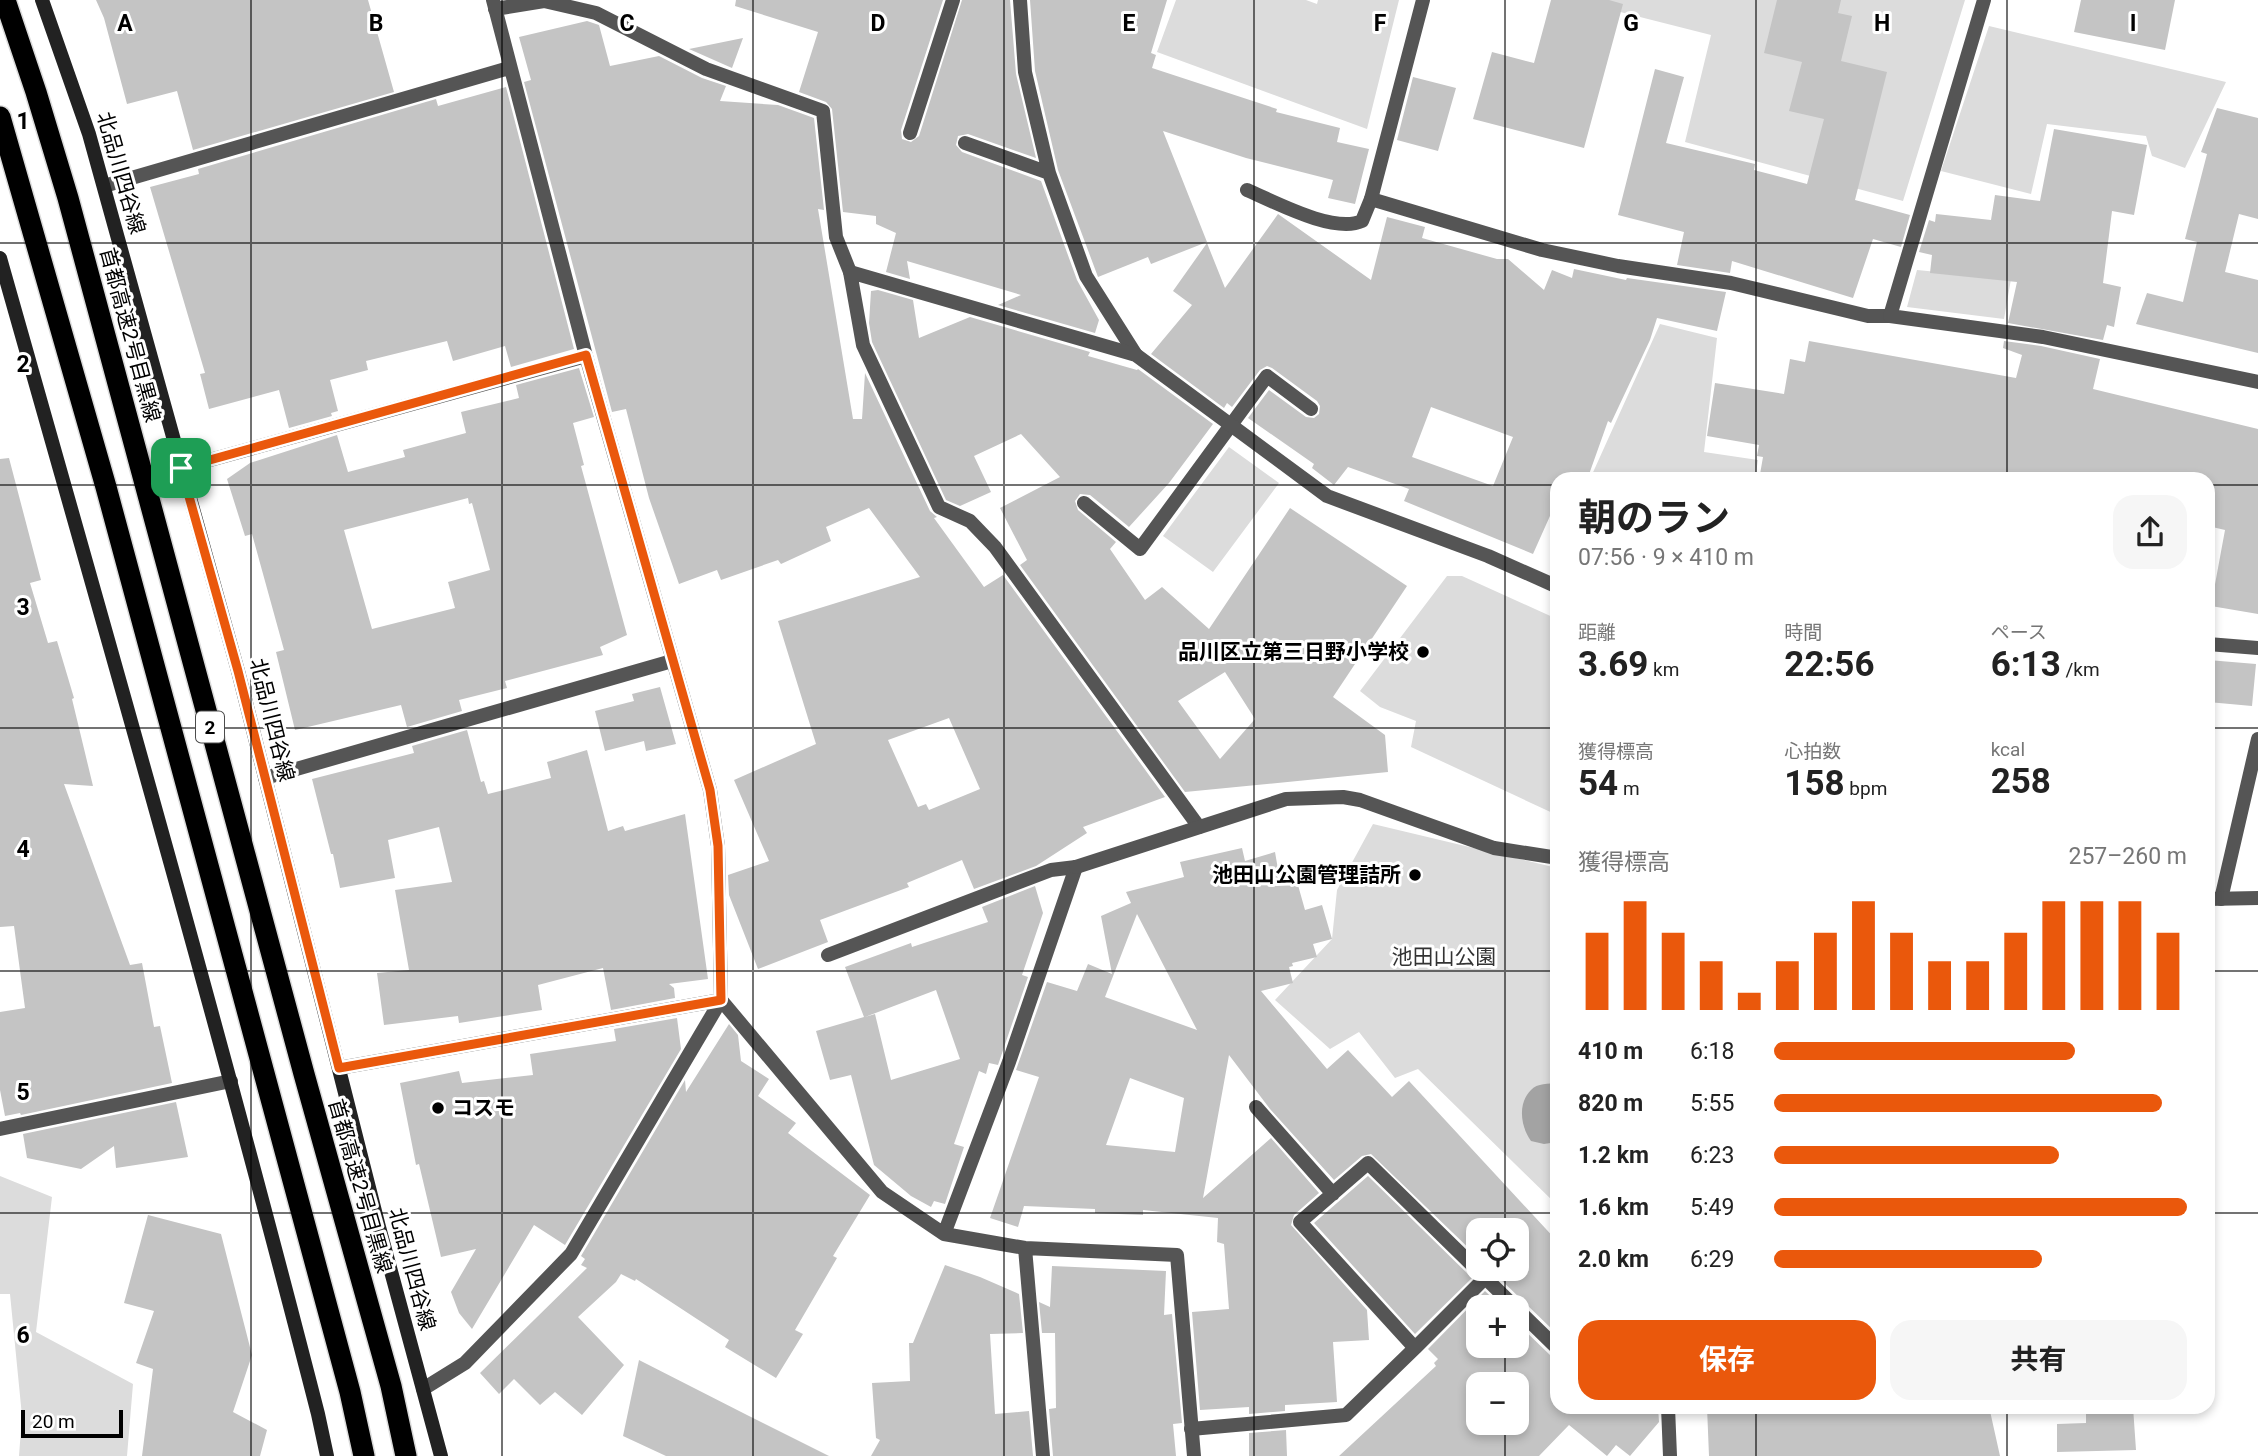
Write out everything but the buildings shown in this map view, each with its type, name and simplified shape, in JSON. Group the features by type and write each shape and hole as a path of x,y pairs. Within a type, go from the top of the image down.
{"highway":[{"name":"首都高速2号目黒線","path":"5,0 68,198 303,1074 391,1386 406,1456"},
{"name":"2","path":"0,117 114,513 346,1378 364,1456"}],"main road":[{"name":"北品川四谷線","path":"42,0 85,120 104,186 265,778 441,1456"},
{"path":"0,258 159,818 305,1360 327,1456"}],"street":[{"path":"910,133 953,0"},
{"path":"1020,0 1025,72 1049,173 1086,276 1136,355"},
{"path":"1247,190 1317,220 1355,224 1362,221 1371,199 1423,0"},
{"path":"1889,316 1984,0"},
{"path":"423,1389 466,1363 571,1254 721,1000 718,846 710,790 586,355 494,5 544,1 596,13 706,69 822,111 836,237 850,272 863,345 939,507 970,521 995,547 1199,827"},
{"path":"104,186 509,68"},
{"path":"965,143 1049,173"},
{"path":"1371,199 1542,250 1618,266 1731,283 1868,316 1889,316 2043,337 2258,382"},
{"path":"850,272 1136,355 1328,496 1488,556 1550,583"},
{"path":"181,468 586,355"},
{"path":"1084,503 1140,549 1267,376 1311,409"},
{"path":"2215,645 2258,648"},
{"path":"265,778 672,661"},
{"path":"2258,739 2215,899 2258,898"},
{"path":"828,955 1051,870 1076,867 1286,799 1343,797 1360,800 1494,848 1550,857"},
{"path":"944,1234 1009,1062 1076,867"},
{"path":"339,1068 721,1000"},
{"path":"721,1000 883,1192 944,1234 1025,1248 1177,1255 1194,1456"},
{"path":"0,1129 231,1082"},
{"path":"1256,1107 1332,1194"},
{"path":"1415,1348 1300,1222 1368,1163 1466,1259"},
{"path":"1025,1248 1042,1456"},
{"path":"1191,1429 1346,1415 1482,1281"},
{"path":"1488,1281 1503,1295"},
{"path":"1529,1321 1550,1341"},
{"path":"1668,1414 1670,1456"}],"green space":[{"path":"1176,0 1306,0 1317,4 1318,0 1399,0 1367,129 1157,52"},
{"path":"1573,0 1965,0 1903,201 1685,142 1711,35"},
{"path":"1989,26 2226,82 2185,168 2152,156 2146,136 2047,124 2031,194 1941,171"},
{"path":"1917,270 2011,279 2004,319 1907,307"},
{"path":"1660,324 1717,338 1704,452 1758,460 1756,472 1593,472"},
{"path":"1229,447 1279,483 1213,572 1163,536"},
{"path":"1447,576 1462,576 1550,616 1550,812 1411,747 1416,721 1380,707 1360,691"},
{"name":"池田山公園","path":"1373,824 1550,866 1550,1198 1418,1069 1395,1078 1359,1032 1330,1049 1275,1000 1332,939 1337,890"},
{"path":"0,1176 52,1197 36,1332 133,1384 127,1456 19,1456 22,1416 10,1294 0,1294"}],"shaded area":[{"path":"1550,1084 1550,1143 1544,1144 1531,1141 1522,1116 1527,1096 1536,1086"}],"place":[{"name":"品川区立第三日野小学校","path":"1423,652"},
{"name":"池田山公園管理詰所","path":"1415,875"},
{"name":"コスモ","path":"438,1108"}],"route":[{"path":"586,355 710,790 718,846 721,1000 339,1068 238,671 181,468 586,355"}]}
